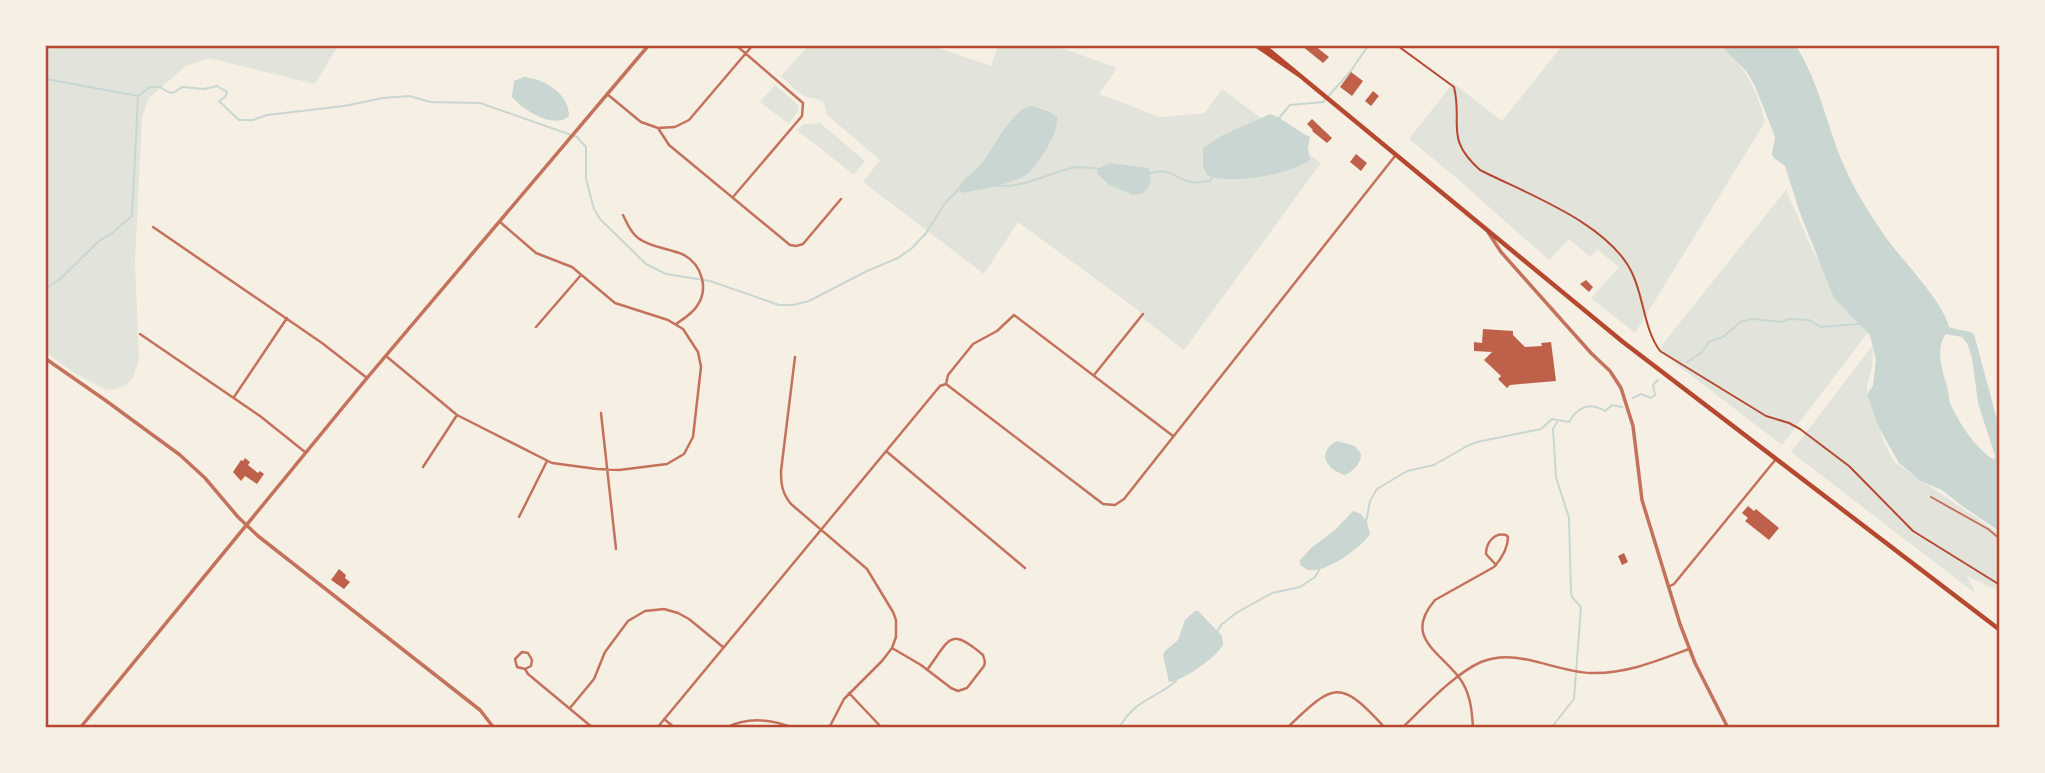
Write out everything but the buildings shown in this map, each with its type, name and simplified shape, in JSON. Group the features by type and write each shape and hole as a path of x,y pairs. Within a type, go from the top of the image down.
{"main road":[{"path":"1256,46 1301,76"},
{"path":"1264,46 1623,342 2000,630"}],"street":[{"path":"80,727 367,378 648,46"},
{"path":"732,197 802,117 803,103 737,46"},
{"path":"607,94 641,122 658,128 674,127 689,120 752,46"},
{"path":"658,128 668,145 790,245 803,244 841,199"},
{"path":"946,384 1103,504 1110,506 1121,502 1396,154"},
{"path":"624,215 637,237 690,259 699,269 702,295 696,307 676,324"},
{"path":"386,356 457,415 547,461 608,470 667,464 679,458 691,444 700,359 683,329 676,324 615,303 565,263 536,253 499,221"},
{"path":"153,227 287,318 367,378"},
{"path":"1487,230 1501,252 1616,379 1626,397 1633,426 1642,500 1668,587 1689,649 1728,727"},
{"path":"536,327 581,275"},
{"path":"1094,375 1143,314"},
{"path":"946,384 948,375 973,344 997,331 1014,316 1173,436"},
{"path":"233,398 287,318"},
{"path":"140,334 306,452"},
{"path":"795,357 781,487 791,504 867,569 893,612 896,625 892,649 839,705 829,727"},
{"path":"46,359 180,455 205,478 257,537 480,710 494,727"},
{"path":"657,727 940,386 946,384"},
{"path":"601,413 616,549"},
{"path":"423,467 457,415"},
{"path":"886,451 1025,568"},
{"path":"1668,587 1674,584 1776,459"},
{"path":"519,517 547,461"},
{"path":"1473,727 1472,709 1466,690 1458,676 1428,647 1423,636 1424,617 1436,600 1496,565 1506,550 1506,534 1497,534 1486,549 1486,554 1496,565"},
{"path":"570,708 594,679 605,652 628,621 645,611 664,609 678,613 723,647"},
{"path":"892,649 928,670 951,688 961,691 970,685 984,666 985,659 963,639 954,638 947,642 928,670"},
{"path":"1402,727 1464,671 1480,662 1504,657 1527,659 1574,672 1604,673 1640,667 1689,649"},
{"path":"525,669 531,666 532,660 528,653 522,652 516,656 515,662 519,668 525,669 593,727"},
{"path":"1287,727 1316,700 1337,692 1356,698 1385,727"},
{"path":"849,693 882,727"},
{"path":"664,719 675,727"},
{"path":"725,727 738,722 759,720 793,727"}],"lane":[{"path":"1931,497 1988,529 2000,539"}],"path":[{"path":"1398,46 1454,87 1455,130 1460,146 1469,160 1480,170 1579,219 1597,231 1628,264 1654,342 1660,351 1766,416 1789,422 1800,429 1849,466 1913,531 2000,585"}],"shaded area":[{"path":"46,46 338,46 315,84 209,58 186,66 149,98 142,117 135,262 139,360 132,379 117,389 107,390 76,374 46,353"},
{"path":"808,46 933,46 991,66 998,46 1056,46 1117,68 1099,94 1160,117 1205,113 1222,89 1321,163 1184,350 1145,320 1138,310 1018,222 984,274 863,182 880,160 826,114 822,101 803,95 781,76"},
{"path":"1562,46 1720,46 1743,70 1754,90 1765,122 1635,333 1591,298 1619,267 1598,250 1590,257 1569,239 1549,260 1409,139 1453,83 1502,121"},
{"path":"1721,46 1796,46 1811,75 1846,170 1865,206 1928,290 1945,315 1949,327 1974,334 1999,427 1999,531 1942,490 1921,481 1899,463 1879,428 1867,395 1873,385 1876,360 1870,335 1834,298 1800,213 1785,166 1772,154 1775,137 1747,72","holes":["1946,334 1962,337 1972,357 1978,403 1994,460 1980,449 1968,434 1949,401 1941,346"]},
{"path":"524,77 547,84 560,94 565,100 569,116 563,120 547,120 517,102 512,97 514,81"},
{"path":"775,85 797,104 799,110 789,124 760,102"},
{"path":"1032,106 1050,112 1057,117 1057,121 1047,148 1031,171 1025,176 999,185 963,193 958,189 981,164 1017,114"},
{"path":"1270,114 1310,137 1310,160 1289,170 1260,177 1230,179 1207,175 1203,166 1203,148 1223,135"},
{"path":"819,122 865,161 854,175 797,130 804,124"},
{"path":"1111,163 1149,168 1151,183 1144,193 1133,195 1108,184 1097,173 1098,169"},
{"path":"1786,190 1812,249 1869,331 1782,445 1658,350"},
{"path":"1873,345 1867,394 1883,440 1894,462 1999,533 1999,591 1967,576 1976,594 1791,452"},
{"path":"1337,441 1355,446 1361,454 1360,461 1345,475 1338,473 1326,460 1327,450"},
{"path":"1353,511 1361,514 1367,522 1370,534 1366,539 1352,552 1325,567 1309,570 1300,565 1300,560 1311,548 1335,530"},
{"path":"1195,611 1222,636 1223,644 1215,655 1199,667 1182,678 1169,682 1163,655 1178,640 1185,620"}],"waterway":[{"path":"1279,118 1290,105 1323,102 1350,72 1368,46"},
{"path":"46,79 138,96 150,87 160,87 173,93 182,87 204,89 217,86 227,92 219,101 239,120 409,96 431,102 480,103 577,137 586,147 586,179 594,209 600,219 646,264 666,274 710,281 779,305 809,301 898,258 926,233 945,203 960,188"},
{"path":"46,288 59,280 100,240 132,216 138,97"},
{"path":"993,185 1022,184 1074,167 1100,169"},
{"path":"1150,173 1166,172 1192,182 1210,181 1212,177"},
{"path":"1687,362 1701,353 1709,342 1723,337 1740,322 1753,319 1781,322 1788,319 1809,320 1821,327 1860,324"},
{"path":"1633,398 1641,394 1651,398 1655,395 1653,385 1658,380"},
{"path":"1366,522 1370,501 1377,489 1407,471 1434,465 1477,442 1541,429 1552,419 1569,422 1576,412 1585,407 1605,411 1612,405 1622,407"},
{"path":"1551,728 1574,699 1581,607 1571,593 1569,518 1556,477 1553,429 1557,422"},
{"path":"1217,632 1221,625 1236,613 1272,593 1300,587 1315,577 1319,570"},
{"path":"1119,728 1139,705 1176,681"}]}
